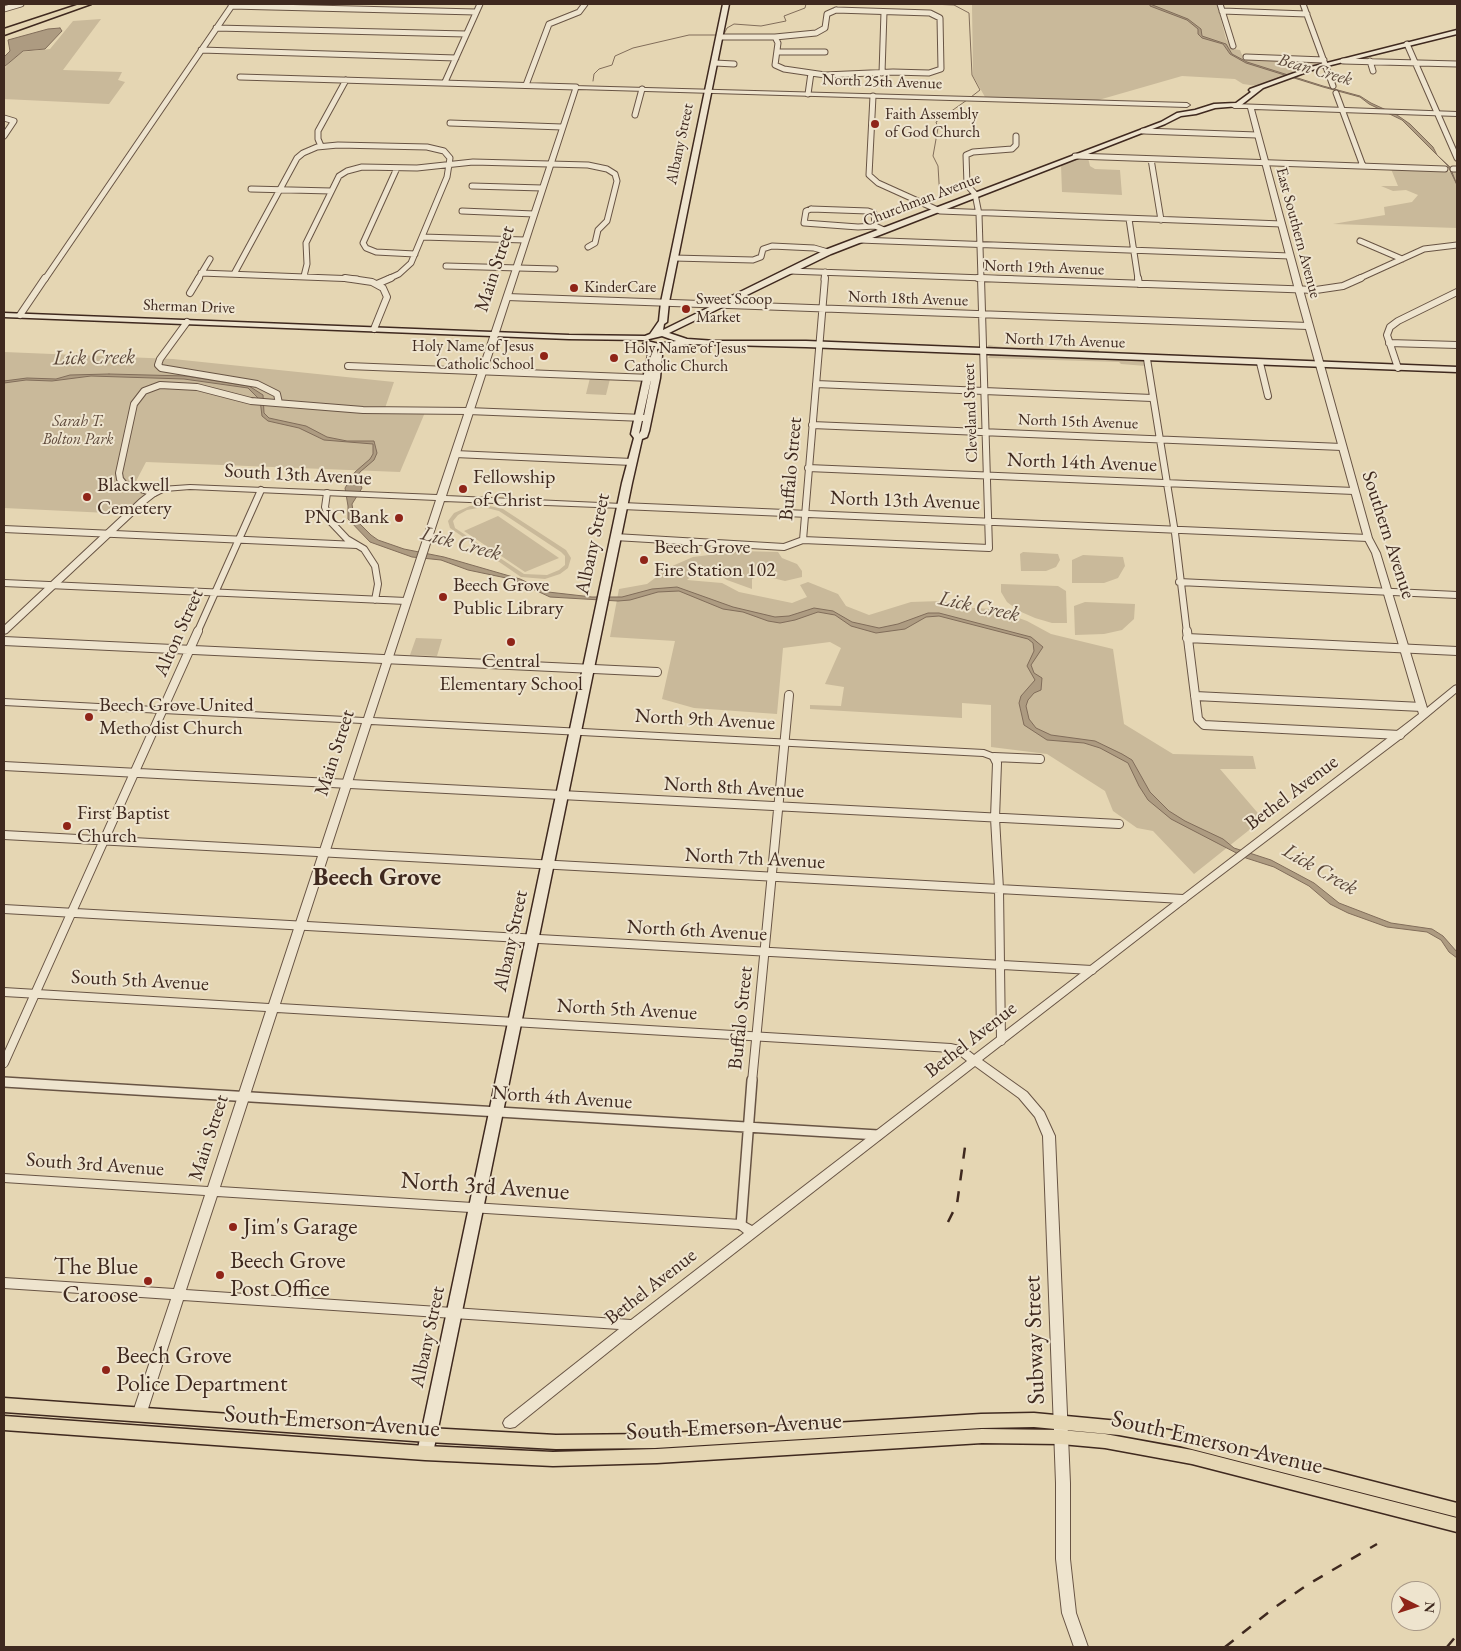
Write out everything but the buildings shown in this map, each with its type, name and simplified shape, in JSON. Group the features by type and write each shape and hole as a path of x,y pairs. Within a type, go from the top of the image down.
{"highway":[{"path":"4,27 73,4"},
{"path":"4,32 88,4"}],"main road":[{"name":"Albany Street","path":"663,321 665,302 726,4"},
{"name":"Churchman Avenue","path":"662,339 682,325 828,252 1144,131 1171,120 1185,110 1232,103 1260,88 1324,62 1343,61 1457,32"},
{"name":"Sherman Drive","path":"4,315 495,333"},
{"path":"662,339 659,330 660,323 663,321 682,325"},
{"name":"North 17th Avenue","path":"495,333 569,337 574,339 662,339 759,346 815,346 1457,370"},
{"name":"Albany Street","path":"638,438 644,435 645,431 654,351 662,339"},
{"name":"Albany Street","path":"425,1453 600,609 638,438 635,434 642,418 652,378"},
{"name":"South Emerson Avenue","path":"4,1405 548,1442 655,1441 981,1421 1034,1420 1105,1441 1167,1451 1457,1525"},
{"name":"South Emerson Avenue","path":"4,1423 425,1453 544,1459 606,1458 982,1436 1061,1429 1119,1428 1180,1439 1457,1510"}],"street":[{"path":"4,9 21,4"},
{"path":"445,82 480,4"},
{"path":"526,85 549,24 579,12 585,4"},
{"path":"1220,4 1233,46"},
{"path":"1304,4 1333,86"},
{"path":"4,5 10,7"},
{"path":"20,315 232,5 476,12"},
{"path":"720,37 775,37 811,34 824,28 827,14 831,12 937,15 940,18 941,69 936,72 825,75 811,73 776,66 778,43 775,37"},
{"path":"882,72 884,12"},
{"path":"1222,12 1307,14"},
{"path":"216,28 466,34"},
{"path":"1407,44 1457,158"},
{"path":"201,50 456,58"},
{"path":"777,52 825,52"},
{"path":"1246,57 1324,62"},
{"path":"1343,61 1457,64"},
{"path":"1370,61 1374,71"},
{"path":"714,63 734,64"},
{"path":"808,94 811,73"},
{"path":"240,76 576,87"},
{"path":"321,146 318,139 318,131 346,80"},
{"name":"North 25th Avenue","path":"576,87 873,96 1185,110"},
{"name":"Main Street","path":"132,1432 576,87"},
{"path":"635,114 642,89"},
{"path":"1336,94 1363,166"},
{"path":"873,96 869,175 878,183 936,210 948,213 1282,224"},
{"path":"1232,103 1251,107 1457,114"},
{"name":"East Southern Avenue","path":"1251,107 1319,365"},
{"path":"4,118 14,120 4,136"},
{"path":"450,124 562,127"},
{"path":"1144,131 1257,135"},
{"name":"Cleveland Street","path":"803,540 989,548 979,214 976,195 967,185 966,155 973,152 1012,148 1017,144 1016,136"},
{"path":"234,274 299,156 307,151 321,146 341,145 432,148 448,154 447,177 411,263 405,270 377,284"},
{"path":"1075,156 1445,169"},
{"path":"1151,159 1161,220"},
{"path":"304,276 307,264 306,242 339,176 344,172 362,167 423,168 473,162 596,166 610,170 616,175 617,181 607,221 598,230 594,243 588,248"},
{"path":"397,168 363,243 366,248 376,252 415,254"},
{"path":"472,186 542,188"},
{"path":"251,189 332,191"},
{"path":"875,226 874,213 871,211 820,209 806,211 804,223 875,226 884,230"},
{"path":"462,211 534,214"},
{"path":"1129,219 1139,284"},
{"path":"422,237 525,240"},
{"path":"859,240 1290,256"},
{"path":"1360,241 1402,259"},
{"name":"North 19th Avenue","path":"789,271 1299,290 1336,288 1428,248 1457,245"},
{"path":"674,258 751,260 760,258 764,248 772,246 814,248 828,252"},
{"path":"190,293 210,259"},
{"path":"446,266 555,269"},
{"name":"Buffalo Street","path":"615,538 719,542 735,546 784,547 803,540 816,384 815,346 822,308 825,272"},
{"path":"201,273 351,278 377,284 385,290 387,297 374,329"},
{"path":"1398,368 1388,331 1393,324 1457,292"},
{"name":"North 18th Avenue","path":"507,296 1308,326"},
{"path":"187,322 160,359 158,364 161,368 171,372 257,384 277,394 279,402"},
{"path":"1390,342 1457,345"},
{"path":"1147,359 1174,530 1198,719 1204,725 1400,735"},
{"path":"1260,363 1268,396"},
{"name":"Southern Avenue","path":"1319,365 1368,538 1376,553 1423,710"},
{"path":"348,366 652,378"},
{"path":"154,492 124,484 118,475 133,407 141,394 154,386 168,384 197,387 267,403 279,402 368,410 468,411 642,418"},
{"path":"816,384 1152,398"},
{"name":"North 15th Avenue","path":"812,425 1342,447"},
{"path":"455,454 632,462"},
{"name":"North 14th Avenue","path":"808,468 1354,491"},
{"name":"South 13th Avenue","path":"154,492 180,487 440,498"},
{"name":"Alton Street","path":"4,1063 261,490"},
{"path":"4,631 154,492"},
{"path":"331,493 325,507 330,521 370,557 377,572 378,585 375,600"},
{"name":"North 13th Avenue","path":"440,498 1368,538"},
{"path":"4,529 358,545"},
{"path":"1180,582 1457,594"},
{"path":"4,583 406,601"},
{"path":"1188,638 1457,651"},
{"path":"4,641 657,672"},
{"name":"Bethel Avenue","path":"510,1423 752,1232 1183,899 1400,735 1423,710 1457,688"},
{"name":"Buffalo Street","path":"741,1225 783,742 789,695"},
{"path":"1195,696 1423,710"},
{"name":"North 9th Avenue","path":"4,702 987,753 994,757 1040,759"},
{"path":"994,757 996,763 995,818 999,889 1001,1041"},
{"name":"North 8th Avenue","path":"4,766 1119,824"},
{"name":"North 7th Avenue","path":"4,835 1183,899"},
{"name":"North 6th Avenue","path":"4,910 1092,970"},
{"name":"South 5th Avenue","path":"4,992 273,1008"},
{"name":"North 5th Avenue","path":"273,1008 951,1048 960,1050 975,1060"},
{"name":"Subway Street","path":"975,1060 1010,1084 1032,1104 1040,1115 1048,1136 1061,1429 1065,1584 1070,1612 1081,1647"},
{"name":"North 4th Avenue","path":"4,1082 878,1135"},
{"name":"South 3rd Avenue","path":"4,1178 213,1191"},
{"name":"North 3rd Avenue","path":"213,1191 741,1225 752,1232"},
{"path":"4,1283 633,1325"}],"green space":[{"path":"928,4 1217,4 1226,39 1233,49 1240,50 1242,55 1277,57 1281,65 1294,67 1299,67 1307,61 1321,61 1323,64 1257,86 1243,84 1235,79 1182,76 1095,101 985,97 973,76 972,5"},
{"path":"101,19 63,70 122,72 118,80 125,82 109,104 4,99 4,69 11,61 22,52 50,49 73,21"},
{"path":"1074,158 1088,158 1090,166 1095,169 1120,170 1122,195 1062,192 1061,165"},
{"path":"1391,169 1457,172 1457,228 1333,224 1385,215 1384,207 1412,202 1418,195 1406,190 1393,191 1381,186 1398,186"},
{"path":"988,345 1099,350 1099,355 989,350"},
{"name":"Sarah T. Bolton Park","path":"4,352 173,359 394,382 384,411 426,410 400,472 146,462 133,487 154,493 129,514 4,508"},
{"path":"991,354 1142,360 1146,366 1121,364 1119,362 988,358"},
{"path":"590,378 610,379 606,395 586,394"},
{"path":"485,505 503,509 566,550 571,558 568,568 560,574 545,579 521,577 450,528 448,521 454,513 470,506","holes":["483,507 499,511 561,552 565,556 565,565 547,575 524,574 455,528 453,521 458,515 467,510"]},
{"path":"498,516 559,558 525,572 464,531"},
{"path":"741,551 778,552 782,558 797,564 802,571 802,577 785,581 760,575 752,579 752,589 727,580 711,570 694,574 687,580 722,583 739,592 792,603 807,597 800,585 808,582 838,594 846,606 869,615 911,602 941,601 973,608 994,609 1027,621 1051,634 1113,649 1124,724 1173,754 1253,756 1256,769 1220,769 1263,819 1194,874 1153,831 1137,828 1113,811 1105,791 1047,754 991,747 991,705 962,703 962,718 810,709 810,705 841,706 844,687 825,684 841,648 830,642 783,648 777,714 694,708 662,699 675,641 610,637 619,589 647,584 670,567 693,557"},
{"path":"1023,552 1058,554 1060,560 1056,567 1046,571 1021,571 1020,554"},
{"path":"1083,555 1123,557 1125,566 1118,578 1104,583 1072,583 1072,560"},
{"path":"1001,584 1058,586 1066,591 1067,623 1052,623 1019,611 1007,602 1001,592"},
{"path":"1085,602 1135,604 1134,619 1122,630 1104,634 1075,635 1074,606"},
{"path":"416,638 442,639 437,656 410,655"}],"shaded area":[{"name":"Bean Creek","path":"1150,4 1188,19 1201,29 1202,36 1226,44 1232,54 1247,62 1360,96 1397,115 1410,124 1433,147 1437,155 1402,120 1369,104 1360,97 1323,87 1246,63 1230,54 1223,44 1202,38 1198,34 1198,29 1187,20 1150,6"},
{"path":"60,28 62,31 45,49 23,51 4,67 4,57 10,51 8,40 48,29"},
{"path":"1437,155 1450,167 1457,185 1448,166"},
{"name":"Lick Creek","path":"70,375 186,376 249,386 263,395 264,413 269,418 306,426 327,437 347,441 374,441 377,453 374,460 357,477 362,488 352,504 354,518 371,535 378,540 404,549 444,557 520,579 548,592 592,597 622,597 652,589 677,587 733,607 775,617 789,616 814,608 833,611 852,622 879,628 898,624 928,613 939,613 1031,637 1043,647 1031,665 1034,673 1042,678 1041,690 1034,693 1026,706 1029,719 1036,728 1051,735 1095,741 1122,754 1132,760 1150,792 1169,811 1185,821 1223,839 1234,848 1271,860 1314,883 1339,903 1391,923 1432,929 1443,936 1457,952 1457,958 1449,952 1441,940 1427,932 1387,927 1348,913 1330,904 1309,886 1274,867 1246,858 1171,819 1148,800 1128,763 1100,748 1084,743 1047,740 1024,725 1019,703 1021,696 1035,680 1027,666 1034,651 1033,643 1028,639 939,616 926,617 905,629 876,633 851,626 835,615 818,612 780,623 768,621 743,612 723,609 679,591 658,592 630,600 618,601 550,597 511,579 468,570 441,560 412,557 370,542 348,519 345,488 355,472 370,459 373,454 373,444 324,440 299,428 268,421 262,416 260,400 248,388 184,379 91,376 52,381 26,380 4,383 4,381 27,378 56,379"}],"waterway":[{"path":"724,34 727,28 734,24 761,26 786,21 784,16 805,8 806,4"},
{"path":"930,4 954,5 969,13 972,75 980,90 971,97"},
{"path":"593,81 594,74 599,69 612,65 615,56 633,48 689,35 717,35"},
{"path":"940,199 938,166 933,156 938,128 936,122 967,100"}],"railway":[{"path":"948,1222 957,1204 965,1147"},
{"path":"1225,1647 1274,1608 1307,1585 1377,1544"},
{"path":"1447,1647 1457,1635"}],"place":[{"name":"Faith Assembly of God Church","path":"875,124"},
{"name":"KinderCare","path":"574,288"},
{"name":"Sweet Scoop Market","path":"686,309"},
{"name":"Holy Name of Jesus Catholic School","path":"544,356"},
{"name":"Holy Name of Jesus Catholic Church","path":"614,358"},
{"name":"Fellowship of Christ","path":"463,489"},
{"name":"Blackwell Cemetery","path":"87,497"},
{"name":"PNC Bank","path":"399,518"},
{"name":"Beech Grove Fire Station 102","path":"644,560"},
{"name":"Beech Grove Public Library","path":"443,597"},
{"name":"Central Elementary School","path":"511,642"},
{"name":"Beech Grove United Methodist Church","path":"89,717"},
{"name":"First Baptist Church","path":"67,826"},
{"name":"Jim's Garage","path":"233,1227"},
{"name":"Beech Grove Post Office","path":"220,1275"},
{"name":"The Blue Caroose","path":"148,1281"},
{"name":"Beech Grove Police Department","path":"106,1370"}],"district":[{"name":"Beech Grove","path":"377,878"}]}
